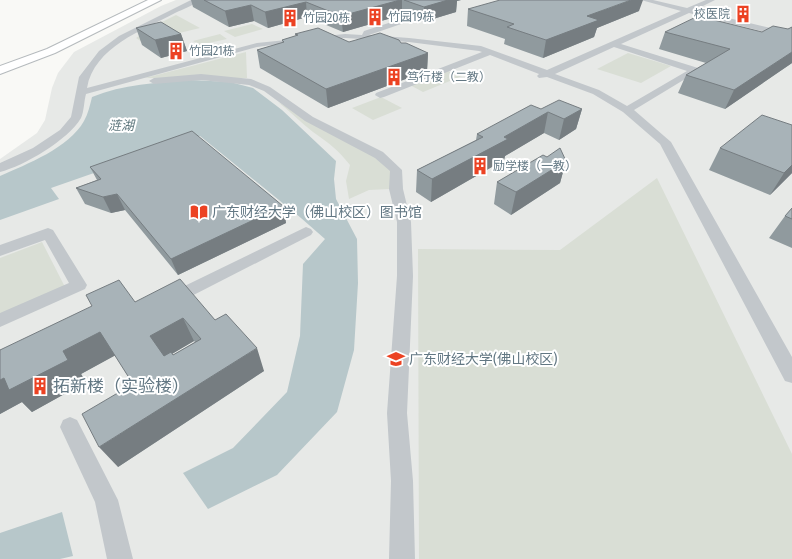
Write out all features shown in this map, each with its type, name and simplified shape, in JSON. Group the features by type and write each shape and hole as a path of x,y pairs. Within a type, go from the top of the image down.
{"highway":[{"path":"0,65 56,42 141,0"},
{"path":"0,70 51,51 156,0"}],"street":[{"path":"0,168 37,151 64,132 76,118 84,77 102,54 122,38 196,0"},
{"path":"644,0 776,32 792,38"},
{"path":"541,77 712,0"},
{"path":"364,37 367,33 404,20"},
{"path":"82,92 257,45 330,37 364,37 481,49 541,77 596,92 627,110 664,142 687,180 792,375"},
{"path":"613,44 695,70 627,110"},
{"path":"380,95 490,52"},
{"path":"428,66 441,71"},
{"path":"114,84 202,77 251,82 267,89 310,119 379,155 396,170 396,188 404,222 405,276 397,413 402,482 402,559"},
{"path":"158,306 306,232"},
{"path":"0,251 48,233 79,285 0,320"},
{"path":"70,427 106,500 120,558"}],"shaded area":[{"name":"广东财经大学(佛山校区)","path":"176,0 792,0 792,559 0,559 0,159 37,133 45,120 52,88 58,73 74,52 161,6"},
{"path":"176,15 200,28 142,42 136,38 150,28"},
{"path":"252,24 263,29 235,37 224,31"},
{"path":"220,34 227,39 200,45 193,41"},
{"path":"246,52 247,78 145,78"},
{"path":"628,53 671,66 641,83 597,69"},
{"path":"448,71 462,76 423,92 410,85"},
{"path":"381,97 402,108 373,120 352,108"},
{"path":"278,102 373,155 392,170 390,189 369,190 349,199 346,181 350,165 333,147"},
{"path":"657,178 792,454 792,559 419,559 418,249 560,250"},
{"path":"42,242 65,287 0,315 0,258"}],"water":[{"name":"涟湖","path":"191,80 230,82 253,88 282,110 336,161 334,179 336,199 357,239 358,283 354,350 337,412 277,475 208,509 183,473 233,448 287,392 300,336 303,264 325,239 200,136 51,188 59,199 0,220 0,176 46,154 68,139 77,131 84,121 92,97 116,89 153,83"},
{"path":"62,512 73,556 60,559 0,559 0,533"}],"building":[{"path":"204,0 400,0 341,16 306,2 265,12 251,5 225,11"},
{"path":"404,0 448,0 424,7"},
{"path":"500,0 631,0 587,16 599,20 546,40 507,27 514,24 468,9"},
{"path":"698,16 762,32 773,26 788,29 792,27 792,52 734,90 686,75 730,49 665,32"},
{"path":"161,22 181,34 155,40 136,28"},
{"path":"318,28 349,42 380,33 428,53 326,89 257,50 284,42 282,40 298,35 295,34"},
{"path":"559,100 582,109 564,119 548,112 504,137 508,139 432,179 417,170 483,137 477,134 531,105 541,109"},
{"path":"762,115 792,125 792,165 784,173 720,148"},
{"name":"广东财经大学（佛山校区）图书馆","path":"192,131 283,206 171,259 117,194 103,197 76,188 101,179 90,167"},
{"path":"560,148 566,161 516,192 497,182 543,155 547,157"},
{"path":"792,208 792,219 785,216"},
{"path":"180,279 215,320 226,314 257,348 99,447 82,414 133,384 100,332 63,351 68,360 9,390 4,378 0,380 0,350 92,306 86,295 119,280 135,302","holes":["183,318 201,339 173,355 171,352 164,356 150,336"]}],"place":[{"name":"校医院","path":"743,14"},
{"name":"竹园19栋","path":"375,17"},
{"name":"竹园20栋","path":"290,18"},
{"name":"竹园21栋","path":"176,51"},
{"name":"笃行楼（二教）","path":"394,77"},
{"name":"励学楼（一教）","path":"480,166"},
{"name":"广东财经大学（佛山校区）图书馆","path":"199,212"},
{"name":"广东财经大学(佛山校区)","path":"396,359"},
{"name":"拓新楼（实验楼）","path":"40,386"}]}
